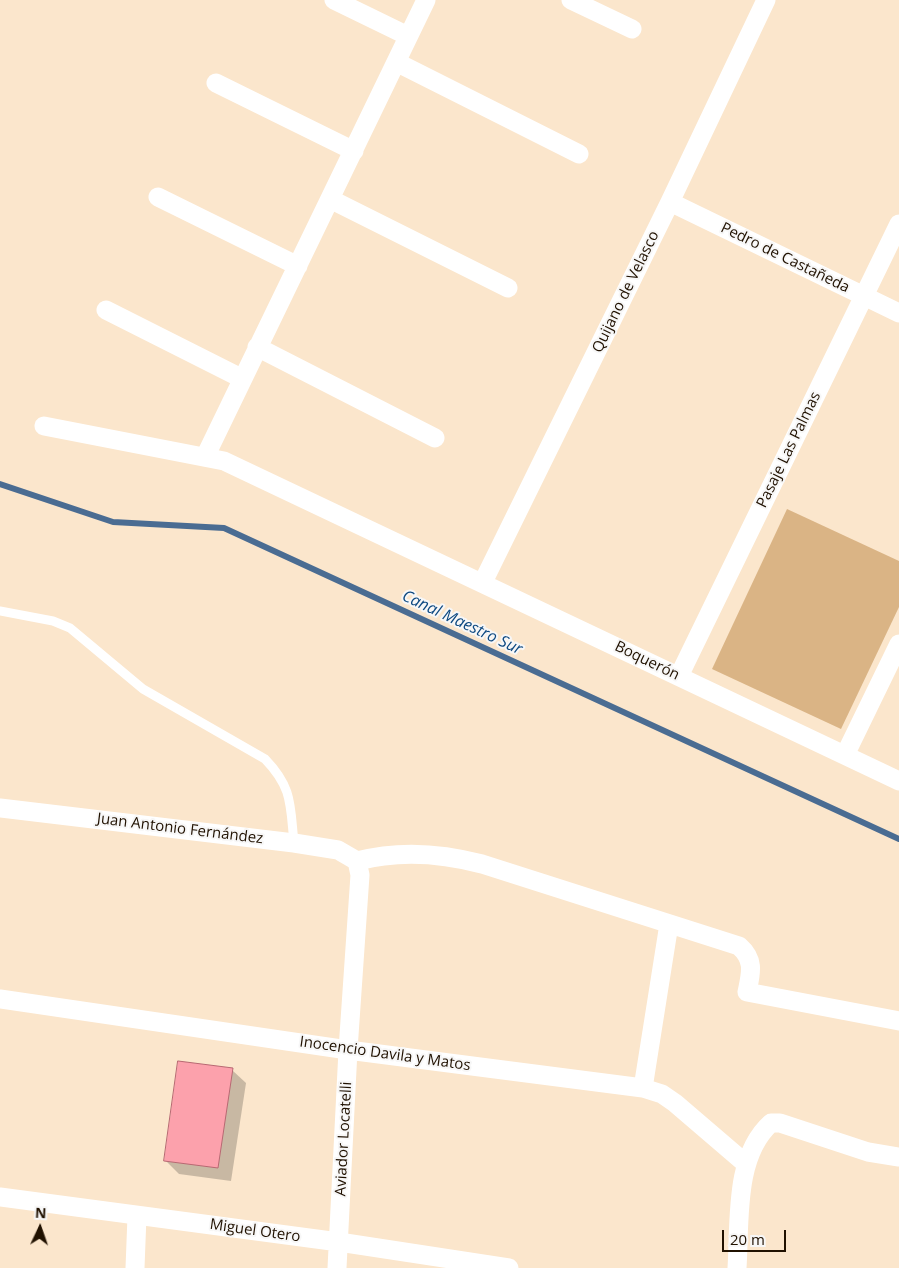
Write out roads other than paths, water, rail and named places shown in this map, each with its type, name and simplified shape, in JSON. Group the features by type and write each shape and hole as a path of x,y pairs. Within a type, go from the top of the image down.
{"street":[{"path":"334,0 408,36"},
{"path":"205,456 241,378 298,266 426,0"},
{"path":"571,0 632,29"},
{"name":"Quijano de Velasco","path":"483,582 670,202 766,0"},
{"path":"396,62 579,154"},
{"path":"216,83 354,151"},
{"path":"158,197 298,266"},
{"path":"330,199 508,288"},
{"name":"Pedro de Castañeda","path":"670,202 899,313"},
{"name":"Pasaje Las Palmas","path":"679,676 899,224"},
{"path":"106,310 241,378"},
{"path":"257,346 435,438"},
{"name":"Boquerón","path":"44,426 224,461 395,540 899,781"},
{"path":"845,755 899,644"},
{"name":"Juan Antonio Fernández","path":"0,808 294,843 338,850 357,861"},
{"path":"357,861 381,855 403,854 440,855 461,858 739,946 750,960 752,968 747,992 899,1021"},
{"name":"Aviador Locatelli","path":"337,1268 348,1050 360,875 357,861"},
{"path":"643,1088 669,924"},
{"name":"Inocencio Davila y Matos","path":"0,998 348,1050 643,1088 662,1094 675,1103 745,1163"},
{"path":"737,1268 745,1163 764,1129 771,1123 780,1123 868,1152 899,1157"},
{"name":"Miguel Otero","path":"0,1196 339,1242 509,1268"},
{"path":"135,1268 137,1216"}],"lane":[{"path":"0,611 53,621 70,628 143,689 266,759 278,772 287,787 294,843"}],"waterway":[{"name":"Canal Maestro Sur","path":"0,484 113,522 224,528 899,839"}]}
